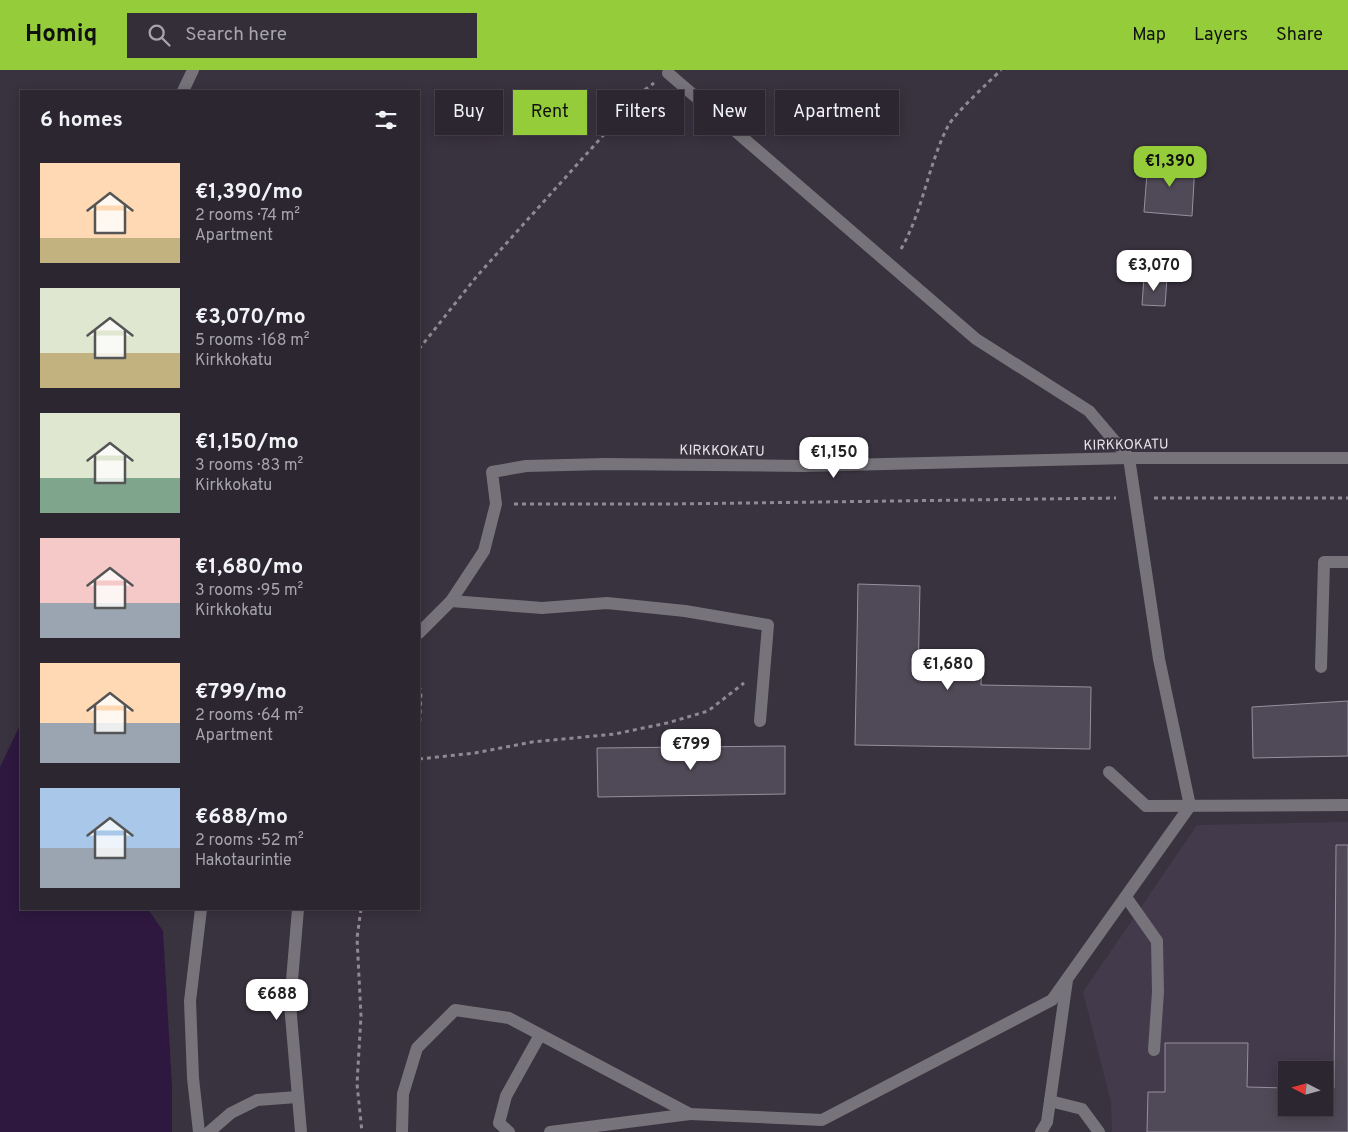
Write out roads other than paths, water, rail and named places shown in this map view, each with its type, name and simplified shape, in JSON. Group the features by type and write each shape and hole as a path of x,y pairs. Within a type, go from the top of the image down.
{"street":[{"path":"184,90 194,70"},
{"path":"550,1132 690,1114 815,1126 822,1120 1052,1000 1190,806 1159,659 1129,458 1089,411 976,338 668,74"},
{"name":"KIRKKOKATU","path":"420,633 451,601 484,550 496,504 492,472 526,466 605,464 804,466 1129,458 1348,458"},
{"path":"1321,667 1324,562 1348,562"},
{"path":"451,601 542,608 607,603 685,611 768,625 760,721"},
{"path":"1109,772 1146,806 1348,805"},
{"path":"1126,897 1157,941 1158,992 1154,1050"},
{"path":"199,1132 193,1078 190,1000 201,910"},
{"path":"298,910 290,1004 301,1132"},
{"path":"1041,1132 1047,1122 1068,978"},
{"path":"402,1132 403,1094 417,1048 455,1010 509,1018 690,1114"},
{"path":"508,1132 499,1123 506,1096 540,1035"},
{"path":"209,1132 231,1114 258,1100 297,1097"},
{"path":"1050,1101 1082,1109 1099,1132"}]}
